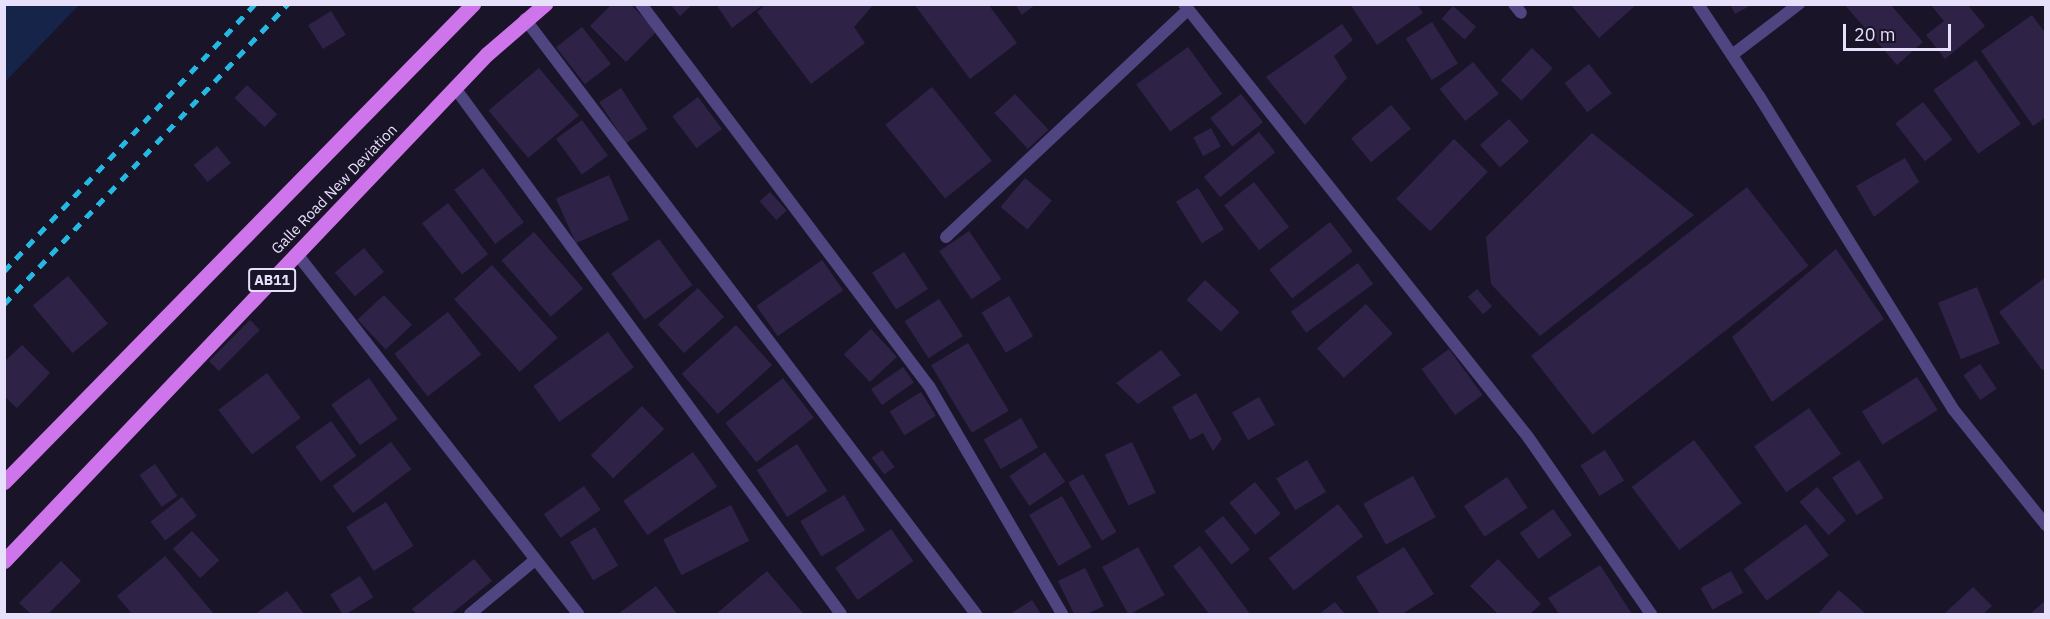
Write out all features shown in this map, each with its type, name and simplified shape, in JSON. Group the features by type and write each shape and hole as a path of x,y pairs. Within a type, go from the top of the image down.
{"main road":[{"name":"Galle Road New Deviation","path":"4,482 473,4"},
{"name":"Galle Road New Deviation","path":"4,561 455,88 525,20 545,4"}],"street":[{"path":"641,4 929,386 1062,615"},
{"path":"1698,4 1953,410 2046,525"},
{"path":"1732,55 1799,4"},
{"path":"946,237 1186,7 1528,437 1651,615"},
{"path":"525,20 976,615"},
{"path":"455,88 841,615"},
{"path":"297,254 578,615"},
{"path":"470,615 535,560"}],"water":[{"path":"4,5 79,5 5,82"}],"building":[{"path":"670,4 693,4 680,16"},
{"path":"716,4 764,4 732,28"},
{"path":"766,4 874,4 854,27 865,43 811,84 757,12"},
{"path":"914,4 988,4 1017,43 970,79"},
{"path":"1015,4 1036,4 1022,15"},
{"path":"1350,4 1417,4 1423,13 1377,45"},
{"path":"1570,4 1637,4 1599,38"},
{"path":"1730,4 1753,4 1735,14"},
{"path":"1844,4 1890,4 1923,42 1897,65"},
{"path":"1930,4 1967,4 1985,26 1945,59 1926,35 1944,21"},
{"path":"611,5 631,5 657,31 626,62 590,26"},
{"path":"1453,6 1476,27 1465,39 1442,19"},
{"path":"331,11 346,35 323,49 308,25"},
{"path":"2032,15 2046,34 2046,117 2033,126 1981,51"},
{"path":"1432,22 1458,64 1432,80 1406,38"},
{"path":"1342,24 1353,40 1334,56 1347,78 1305,125 1266,77"},
{"path":"582,27 611,64 585,84 556,47"},
{"path":"1188,47 1222,94 1170,132 1136,85"},
{"path":"1532,48 1553,68 1522,101 1501,80"},
{"path":"1976,60 2021,124 1978,154 1933,90"},
{"path":"1473,62 1499,94 1465,121 1440,89"},
{"path":"1589,64 1612,93 1587,112 1565,83"},
{"path":"539,68 579,115 528,158 488,110"},
{"path":"247,85 277,114 265,127 234,98"},
{"path":"932,87 992,161 945,199 885,125"},
{"path":"621,88 648,129 626,143 599,102"},
{"path":"1015,94 1048,130 1028,149 995,113"},
{"path":"1241,94 1263,122 1232,146 1210,118"},
{"path":"698,97 722,129 697,148 672,116"},
{"path":"1923,102 1953,140 1925,161 1895,124"},
{"path":"1391,105 1411,129 1371,162 1351,138"},
{"path":"1509,119 1529,141 1500,167 1480,145"},
{"path":"582,120 608,156 582,174 556,139"},
{"path":"1211,128 1221,147 1203,156 1193,137"},
{"path":"1259,132 1275,152 1220,197 1204,177"},
{"path":"1592,133 1694,215 1540,336 1491,284 1486,237"},
{"path":"1454,139 1488,172 1430,231 1396,199"},
{"path":"217,146 231,163 208,182 194,165"},
{"path":"1905,158 1919,182 1874,217 1856,186"},
{"path":"483,168 524,222 495,244 454,190"},
{"path":"609,175 629,220 576,243 556,199"},
{"path":"1025,178 1052,200 1027,230 1001,207"},
{"path":"1254,182 1289,227 1259,250 1224,205"},
{"path":"1747,187 1809,266 1593,434 1531,356"},
{"path":"1198,188 1224,230 1202,243 1176,202"},
{"path":"770,192 787,211 776,220 760,201"},
{"path":"448,203 488,254 462,275 422,223"},
{"path":"1330,222 1353,251 1292,299 1269,269"},
{"path":"969,231 1001,279 972,299 939,251"},
{"path":"534,232 583,289 551,317 502,260"},
{"path":"659,239 693,285 645,320 611,274"},
{"path":"364,248 384,272 355,296 335,272"},
{"path":"1836,249 1884,319 1772,402 1732,337"},
{"path":"904,252 928,289 896,310 872,273"},
{"path":"822,260 843,290 778,336 756,306"},
{"path":"1358,263 1373,284 1306,333 1291,312"},
{"path":"492,265 558,338 520,372 454,299"},
{"path":"68,276 108,323 73,353 33,306"},
{"path":"2046,277 2046,368 2042,370 1999,312"},
{"path":"1205,280 1239,312 1221,332 1187,300"},
{"path":"1977,287 2000,344 1961,359 1938,303"},
{"path":"698,288 724,317 684,353 658,324"},
{"path":"1477,289 1492,306 1483,314 1468,297"},
{"path":"384,295 412,325 386,350 358,320"},
{"path":"1009,296 1033,336 1006,353 982,312"},
{"path":"939,299 963,336 929,358 905,321"},
{"path":"1366,304 1393,334 1344,378 1317,348"},
{"path":"448,312 481,355 428,396 394,354"},
{"path":"250,320 260,330 219,371 209,361"},
{"path":"736,325 772,365 718,414 682,374"},
{"path":"871,329 897,357 870,382 844,354"},
{"path":"608,332 634,368 559,422 534,386"},
{"path":"968,343 1009,411 972,433 931,365"},
{"path":"22,345 50,373 17,408 4,396 4,362"},
{"path":"1449,349 1483,395 1455,415 1421,369"},
{"path":"1161,350 1181,375 1138,404 1116,383"},
{"path":"1980,364 1997,389 1980,400 1963,375"},
{"path":"903,367 914,383 882,405 871,389"},
{"path":"267,373 301,418 252,454 218,410"},
{"path":"1917,377 1938,410 1883,445 1862,411"},
{"path":"369,378 398,419 360,445 331,404"},
{"path":"783,378 814,417 756,462 725,423"},
{"path":"921,392 936,416 904,435 890,412"},
{"path":"1196,393 1222,439 1213,451 1203,433 1190,440 1172,407"},
{"path":"1259,397 1275,425 1248,440 1232,412"},
{"path":"642,406 664,429 613,478 591,455"},
{"path":"1809,408 1841,454 1786,492 1754,446"},
{"path":"1021,418 1038,447 1001,469 984,440"},
{"path":"331,421 356,456 321,482 295,447"},
{"path":"1694,440 1742,503 1679,550 1632,487"},
{"path":"391,442 411,469 353,513 333,486"},
{"path":"1132,442 1156,493 1128,505 1105,455"},
{"path":"797,444 827,491 787,517 757,470"},
{"path":"882,450 895,467 884,475 872,458"},
{"path":"1605,450 1624,481 1599,496 1580,465"},
{"path":"693,452 717,486 647,535 623,501"},
{"path":"1045,452 1065,482 1029,506 1009,476"},
{"path":"1307,460 1326,492 1295,510 1276,479"},
{"path":"1859,460 1884,498 1857,515 1832,477"},
{"path":"155,464 177,496 162,507 139,475"},
{"path":"1083,474 1116,532 1102,541 1068,482"},
{"path":"1413,476 1436,517 1386,545 1363,504"},
{"path":"1507,477 1528,508 1485,537 1464,506"},
{"path":"1255,482 1281,514 1255,535 1229,503"},
{"path":"584,486 601,510 560,538 544,514"},
{"path":"1817,487 1846,520 1829,535 1800,502"},
{"path":"844,495 865,530 821,556 800,521"},
{"path":"1062,496 1092,547 1059,566 1029,515"},
{"path":"182,497 197,516 165,541 150,522"},
{"path":"386,502 414,546 374,571 346,527"},
{"path":"1338,504 1363,536 1294,590 1269,558"},
{"path":"731,505 749,541 681,575 663,540"},
{"path":"1553,509 1572,535 1539,559 1520,533"},
{"path":"1223,516 1250,549 1231,565 1204,531"},
{"path":"1806,524 1829,556 1767,601 1744,569"},
{"path":"595,527 618,566 593,581 570,542"},
{"path":"891,529 913,561 858,600 835,568"},
{"path":"192,531 219,560 200,578 173,549"},
{"path":"1200,546 1250,614 1209,614 1173,566"},
{"path":"1138,547 1165,595 1128,614 1102,567"},
{"path":"1404,547 1434,594 1402,614 1380,614 1356,577"},
{"path":"165,556 214,614 132,614 117,596"},
{"path":"474,559 492,581 451,614 416,614 412,609"},
{"path":"1498,559 1541,604 1530,614 1498,614 1470,586"},
{"path":"61,561 81,581 48,614 31,614 19,603"},
{"path":"1600,565 1632,614 1559,614 1548,598"},
{"path":"1085,568 1104,606 1087,614 1074,614 1058,581"},
{"path":"767,571 803,613 716,614"},
{"path":"1731,571 1743,593 1713,610 1700,588"},
{"path":"360,576 373,597 346,614 342,614 330,595"},
{"path":"656,586 677,614 618,614"},
{"path":"1973,587 1992,606 1983,614 1944,614"},
{"path":"1839,590 1866,614 1818,614"},
{"path":"287,591 304,614 255,614"},
{"path":"1032,600 1041,614 1010,614"},
{"path":"2046,600 2046,614 2030,614"},
{"path":"1335,602 1345,614 1319,614"}],"railway":[{"path":"4,271 255,4"},
{"path":"4,304 288,4"}]}
